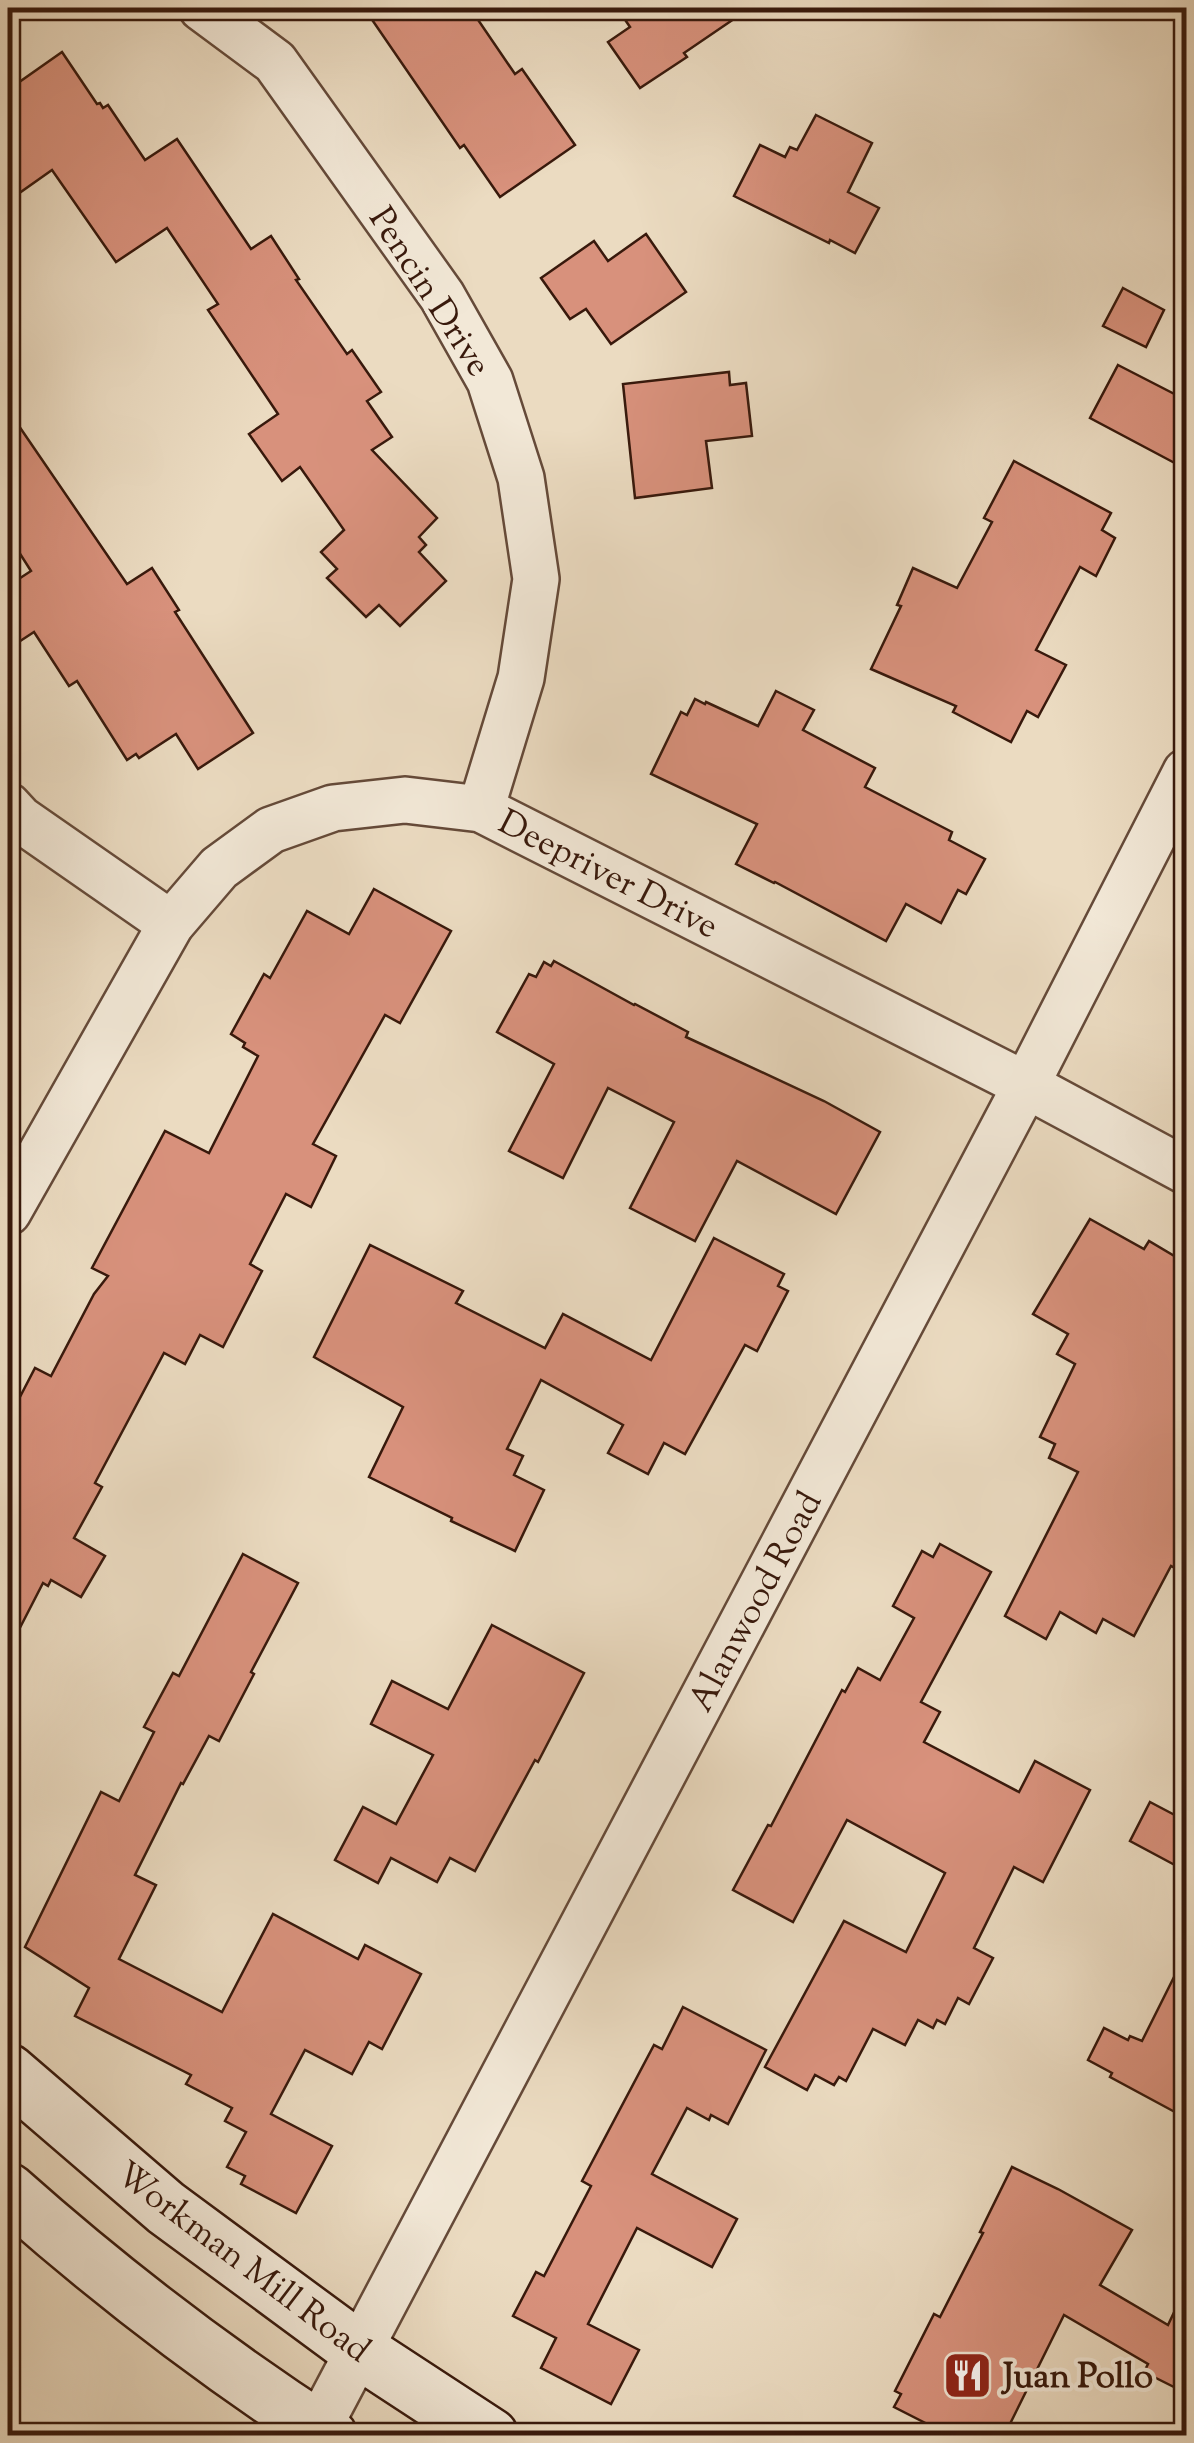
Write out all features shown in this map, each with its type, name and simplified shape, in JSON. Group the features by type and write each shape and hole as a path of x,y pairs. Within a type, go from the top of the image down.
{"main road":[{"name":"Workman Mill Road","path":"8,2072 166,2208 360,2350 490,2436"},
{"path":"8,2191 68,2245 187,2337 323,2432"}],"street":[{"name":"Pencin Drive","path":"202,8 275,62 442,296 490,381 521,478 536,579 521,678 481,808"},
{"name":"Alanwood Road","path":"323,2432 360,2350 1026,1085 1186,772"},
{"name":"Deepriver Drive","path":"8,1212 171,924 218,868 271,830 333,808 405,800 481,808 1026,1085 1186,1171"},
{"path":"8,806 171,924"}],"building":[{"path":"364,8 470,8 515,74 522,69 575,145 500,197 464,145 460,148"},
{"path":"617,8 750,8 640,88 608,42 630,27"},
{"path":"62,52 97,104 103,108 108,105 145,160 177,139 251,249 271,236 347,354 352,350 381,392 367,401 392,437 372,450 437,518 419,537 426,545 419,552 446,581 400,626 379,605 366,617 327,578 337,569 321,552 344,530 300,467 282,481 249,434 278,414 208,310 218,304 167,228 116,262 52,170 8,201 8,90"},
{"path":"816,115 872,143 848,192 879,208 855,253 734,196 760,145 785,157 790,147 797,150"},
{"path":"646,234 686,292 611,344 586,309 570,319 541,278 594,241 608,261"},
{"path":"1123,288 1164,310 1146,347 1103,326"},
{"path":"1118,365 1186,400 1186,469 1090,418"},
{"path":"729,372 730,385 746,383 752,436 706,441 712,488 635,498 623,384"},
{"path":"8,410 127,584 152,568 179,610 175,612 253,733 198,769 176,734 139,758 136,754 127,760 77,681 69,686 34,632 8,649 8,586 31,571 8,535"},
{"path":"1014,461 1111,513 1102,530 1115,538 1096,576 1080,567 1036,650 1066,665 1038,717 1027,711 1011,742 953,712 956,706 871,669 901,606 897,605 913,568 957,588 992,522 984,518"},
{"path":"776,691 814,710 803,730 875,768 865,787 952,832 949,840 985,859 966,894 958,890 941,923 906,904 886,941 736,864 757,824 651,774 681,712 687,715 695,699 758,726"},
{"path":"374,889 451,931 400,1023 385,1015 313,1144 336,1156 311,1207 286,1194 250,1264 262,1271 223,1347 200,1335 185,1364 164,1353 95,1483 102,1487 74,1538 105,1556 81,1597 51,1580 48,1586 43,1583 8,1651 8,1420 35,1368 51,1376 94,1294 108,1276 92,1268 165,1131 209,1153 258,1056 231,1034 264,974 270,978 307,911 349,934"},
{"path":"554,961 688,1032 686,1037 824,1101 880,1132 836,1214 737,1161 695,1241 630,1208 674,1122 608,1088 563,1178 509,1151 554,1064 497,1032 529,974 536,977 544,962 551,966"},
{"path":"1090,1219 1144,1249 1149,1241 1186,1263 1186,1574 1171,1566 1134,1636 1103,1619 1096,1633 1060,1612 1046,1639 1005,1616 1078,1472 1049,1458 1055,1444 1040,1437 1075,1364 1057,1354 1068,1334 1033,1314"},
{"path":"714,1238 784,1274 778,1286 788,1291 757,1351 745,1345 685,1454 664,1443 648,1474 608,1453 623,1425 541,1380 507,1449 523,1456 514,1475 544,1490 515,1551 369,1477 403,1407 314,1357 370,1245 463,1291 456,1303 545,1348 563,1314 651,1360"},
{"path":"940,1544 991,1572 921,1702 940,1712 924,1742 1019,1792 1035,1761 1090,1790 1043,1882 1014,1867 974,1948 993,1958 969,2004 958,1998 945,2024 937,2020 933,2028 918,2020 905,2045 873,2029 846,2081 839,2077 834,2085 815,2075 807,2090 765,2067 844,1921 906,1952 945,1873 847,1820 793,1922 733,1890 842,1690 845,1692 858,1668 880,1680 914,1618 893,1606 922,1551 933,1557"},
{"path":"243,1554 298,1583 219,1741 209,1736 135,1875 156,1885 119,1959 222,2012 273,1914 358,1959 365,1945 421,1974 382,2049 369,2042 352,2074 305,2050 271,2114 332,2146 296,2213 241,2184 245,2176 227,2167 246,2132 225,2121 232,2108 186,2084 191,2075 75,2016 89,1988 25,1947 101,1792 119,1801 154,1732 144,1727 173,1673 179,1676"},
{"path":"492,1625 584,1673 475,1871 450,1858 437,1882 391,1858 378,1883 335,1860 363,1807 396,1824 433,1755 371,1724 392,1681 448,1709"},
{"path":"1150,1802 1186,1821 1186,1871 1130,1841"},
{"path":"1186,1953 1186,2118 1110,2077 1112,2073 1088,2060 1104,2028 1128,2040 1130,2036 1142,2041"},
{"path":"683,2007 766,2050 728,2124 711,2115 709,2120 687,2108 652,2174 737,2219 712,2267 637,2228 588,2324 639,2350 611,2404 541,2368 556,2338 513,2316 536,2272 544,2276 591,2186 582,2181 654,2045 662,2049"},
{"path":"1012,2167 1132,2230 1100,2285 1168,2325 1186,2287 1186,2393 1144,2372 1148,2364 1064,2315 1004,2436 951,2436 894,2407 901,2394 895,2391 934,2314 940,2317"}],"place":[{"name":"Juan Pollo","path":"968,2375"}]}
